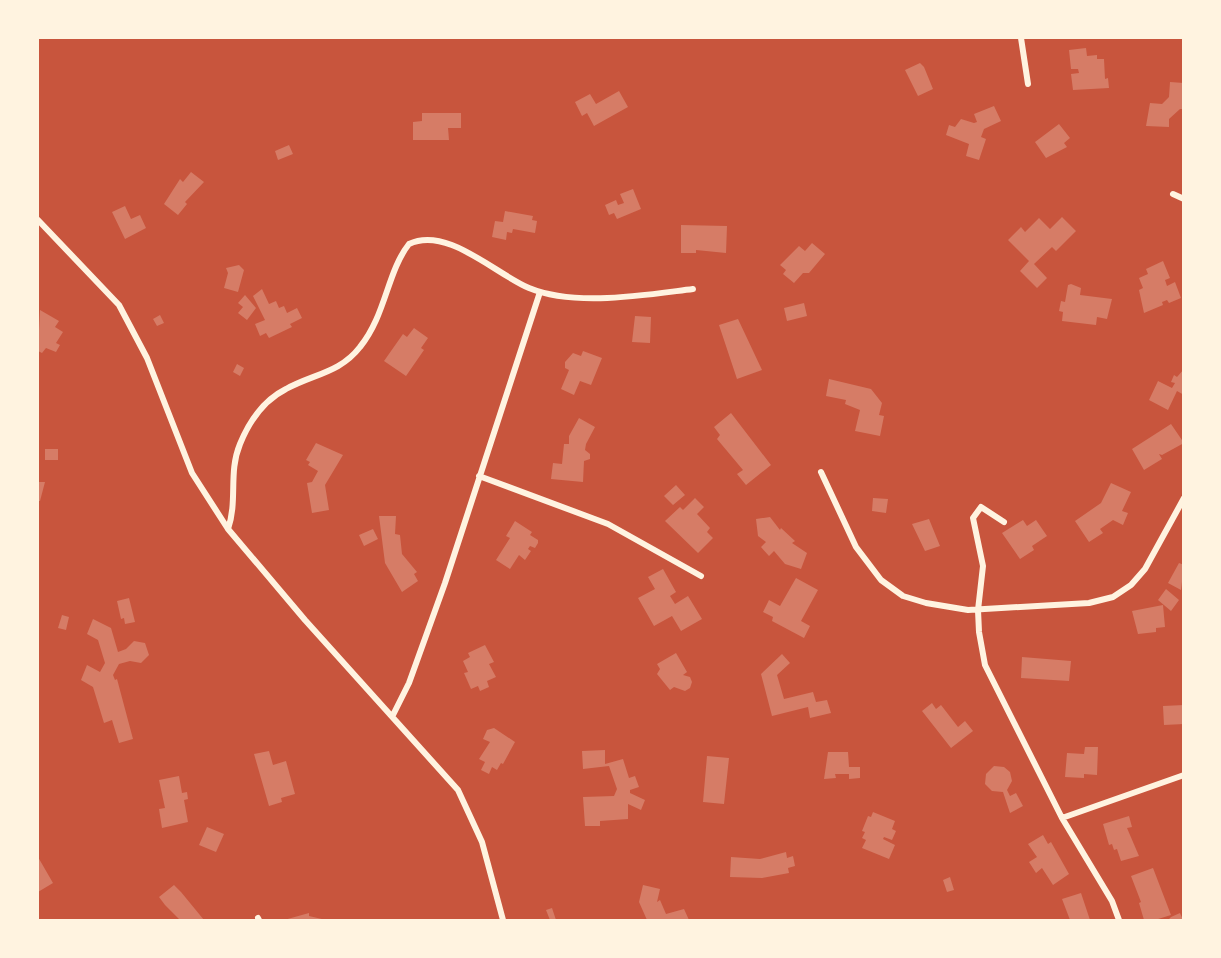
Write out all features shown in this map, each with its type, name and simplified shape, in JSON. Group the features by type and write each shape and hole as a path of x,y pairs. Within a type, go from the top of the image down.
{"street":[{"path":"1021,38 1028,84"},
{"path":"1173,194 1184,200"},
{"path":"38,220 119,305 147,358 192,473 228,529 305,620 393,715 458,790 482,842 503,921"},
{"path":"228,529 234,502 232,467 252,421 278,393 329,373 355,353 376,323 409,244 423,240 441,240 510,279 540,292 564,296 639,296 693,289"},
{"path":"393,715 413,672 540,292"},
{"path":"820,472 856,547 881,580 903,596 926,603 978,610 1089,603 1113,597 1131,585 1145,569 1184,498"},
{"path":"480,476 608,524 700,576"},
{"path":"1004,522 981,507 973,518 983,566 978,610 979,632 986,665 1062,818 1112,901 1119,921"},
{"path":"1062,818 1184,775"}],"building":[{"path":"1086,48 1087,56 1097,55 1097,59 1104,59 1105,79 1108,78 1109,88 1073,90 1071,74 1079,73 1078,69 1071,69 1069,50"},
{"path":"920,63 933,89 918,96 905,70"},
{"path":"1170,82 1184,83 1184,109 1180,109 1169,119 1169,127 1146,126 1150,103 1162,104 1169,97"},
{"path":"619,91 628,107 594,126 587,113 582,116 575,102 590,94 596,104"},
{"path":"994,106 1001,121 984,129 981,137 986,139 979,160 966,156 969,144 946,135 949,125 955,127 961,119 977,122 974,114"},
{"path":"422,113 461,113 461,128 448,128 449,140 413,140 413,122 422,121"},
{"path":"1059,124 1070,138 1064,143 1067,147 1046,158 1035,142"},
{"path":"289,145 293,154 278,160 275,151"},
{"path":"191,172 204,182 185,202 187,204 178,215 164,204 180,179 183,182"},
{"path":"633,189 641,209 617,219 614,213 609,215 605,205 616,200 618,205 624,203 620,194"},
{"path":"125,206 131,219 140,215 146,228 125,239 112,212"},
{"path":"505,211 533,216 532,220 537,221 535,233 513,229 512,233 507,232 506,240 492,237 495,221 503,222"},
{"path":"1062,217 1076,231 1056,251 1052,247 1034,264 1047,278 1037,288 1020,271 1029,261 1008,240 1021,227 1025,232 1039,218 1050,229"},
{"path":"681,225 727,226 726,253 696,250 696,253 681,253"},
{"path":"812,243 825,254 809,273 803,273 794,283 783,274 786,270 780,265 799,246 805,251"},
{"path":"1163,261 1170,278 1165,280 1167,286 1175,282 1181,298 1169,303 1167,300 1162,302 1163,305 1144,313 1139,290 1143,288 1139,278 1148,274 1146,269"},
{"path":"239,265 244,270 238,292 224,288 228,273 226,268"},
{"path":"1068,285 1081,288 1080,295 1112,299 1107,319 1097,317 1096,325 1062,321 1063,312 1059,311 1061,301 1065,302"},
{"path":"262,289 269,304 276,301 279,308 284,306 287,313 297,308 302,318 290,324 292,327 269,338 266,333 260,336 255,324 265,320 253,296"},
{"path":"245,295 256,308 247,320 238,313 243,307 238,303"},
{"path":"804,303 807,316 787,321 784,308"},
{"path":"40,310 59,321 55,327 63,332 56,343 60,345 56,352 46,348 42,353 38,351"},
{"path":"160,315 164,323 157,326 153,319"},
{"path":"635,316 651,317 650,343 632,342"},
{"path":"738,319 762,370 737,379 719,325"},
{"path":"414,328 428,338 421,348 424,350 406,376 384,361 403,334 407,337"},
{"path":"583,351 602,358 591,385 580,381 574,395 561,389 569,370 565,368 565,362 573,353 581,356"},
{"path":"237,364 244,368 240,376 233,372"},
{"path":"1184,369 1184,395 1177,391 1168,410 1149,400 1158,381 1172,388 1175,383 1171,382 1174,375 1177,377"},
{"path":"829,379 871,389 882,403 879,415 884,416 880,436 855,431 860,410 845,404 846,400 826,396"},
{"path":"731,413 771,465 746,485 737,474 743,470 717,439 720,435 714,427"},
{"path":"579,418 595,427 586,444 585,450 590,454 590,459 584,461 583,482 551,479 553,463 562,464 564,444 569,444 569,436"},
{"path":"1171,424 1184,443 1162,455 1159,454 1162,459 1144,470 1132,449"},
{"path":"316,443 343,455 325,485 329,510 312,513 307,483 312,482 318,471 308,465 310,462 306,460"},
{"path":"45,449 58,449 58,460 45,460"},
{"path":"38,482 45,482 40,501 38,501"},
{"path":"1111,483 1131,492 1122,511 1128,513 1123,525 1113,520 1100,529 1103,533 1089,542 1075,521 1101,503"},
{"path":"676,485 685,495 673,505 664,496"},
{"path":"695,498 704,507 697,514 710,528 707,532 713,538 698,553 665,521 680,507 683,510"},
{"path":"873,498 888,499 886,513 872,511"},
{"path":"379,516 396,516 395,534 400,535 402,554 417,572 414,574 418,581 402,592 385,563"},
{"path":"770,517 780,530 781,528 795,541 792,543 807,553 801,569 785,564 774,551 769,556 761,547 766,542 758,536 756,519"},
{"path":"929,519 940,546 925,551 912,524"},
{"path":"1023,520 1027,526 1036,520 1047,536 1032,546 1034,550 1020,559 1002,533"},
{"path":"515,521 532,532 530,535 538,540 538,543 535,548 530,546 528,549 531,551 525,560 519,555 510,569 496,560 510,538 506,536"},
{"path":"373,529 378,539 364,546 359,535"},
{"path":"1179,563 1184,565 1181,590 1168,583"},
{"path":"663,569 676,592 670,596 675,604 688,596 702,619 681,631 672,616 654,626 638,598 655,589 648,577"},
{"path":"796,578 818,590 801,621 810,626 804,638 772,621 773,617 763,612 769,600 780,606"},
{"path":"1166,589 1179,600 1171,611 1158,600"},
{"path":"129,598 135,622 125,624 124,618 121,619 117,601"},
{"path":"1163,605 1165,627 1156,628 1156,632 1138,634 1132,611"},
{"path":"62,615 69,617 66,630 58,628"},
{"path":"93,619 111,628 118,652 126,649 134,641 145,643 149,655 141,663 130,661 119,664 113,675 115,680 117,679 133,739 119,743 112,720 104,723 93,687 81,680 87,665 100,672 105,663 98,640 87,634"},
{"path":"485,645 494,662 489,664 496,677 487,681 489,687 480,691 478,686 471,689 464,673 468,672 463,661 470,657 468,653"},
{"path":"676,653 687,672 683,675 690,677 692,682 690,688 685,691 674,687 670,690 657,674 660,669 657,664"},
{"path":"782,654 790,663 777,675 784,699 813,692 816,702 827,700 831,713 810,718 808,707 772,716 761,674"},
{"path":"1022,657 1071,661 1069,681 1021,678"},
{"path":"932,703 936,709 941,705 958,727 965,721 973,731 951,748 922,711"},
{"path":"1184,705 1184,724 1164,725 1163,706"},
{"path":"494,728 515,742 503,764 501,763 497,770 492,767 489,774 481,770 485,762 479,759 490,742 483,739 487,730"},
{"path":"1085,747 1098,747 1097,775 1084,774 1084,778 1065,777 1067,753 1084,754"},
{"path":"605,750 605,764 623,759 629,778 635,776 639,787 630,790 630,793 645,800 641,810 628,804 628,819 600,821 600,826 585,826 583,797 614,796 617,789 609,766 583,769 582,751"},
{"path":"269,751 273,765 286,761 295,794 281,798 282,802 269,806 254,754"},
{"path":"828,752 848,752 849,767 860,767 860,778 849,779 849,774 835,774 836,778 824,779"},
{"path":"707,756 729,758 724,804 703,802"},
{"path":"994,766 1004,767 1010,772 1012,781 1007,790 1010,796 1016,793 1023,806 1010,813 1003,792 992,791 985,784 986,774"},
{"path":"179,776 182,793 187,792 188,799 184,800 188,822 162,828 159,809 165,808 159,780"},
{"path":"873,812 895,821 892,829 896,831 892,840 884,837 883,839 895,845 889,859 862,848 866,840 862,838 865,832 862,831 868,816 871,817"},
{"path":"1129,816 1132,827 1127,828 1139,856 1121,861 1117,849 1114,850 1112,844 1109,845 1103,824"},
{"path":"207,827 224,834 216,852 199,845"},
{"path":"1043,835 1048,844 1051,842 1069,874 1053,885 1042,868 1036,873 1029,862 1037,857 1028,844"},
{"path":"786,852 787,858 793,856 795,866 788,868 789,873 762,878 730,877 731,857 760,859"},
{"path":"38,857 53,883 38,892"},
{"path":"1153,868 1171,915 1155,920 1144,920 1139,903 1141,902 1131,876"},
{"path":"950,877 954,890 947,892 943,880"},
{"path":"174,885 204,920 180,920 165,905 159,897"},
{"path":"643,885 660,889 657,902 660,900 666,914 684,909 689,920 647,920 639,902"},
{"path":"1081,893 1090,920 1070,920 1062,899"},
{"path":"552,908 556,920 550,920 546,910"},
{"path":"309,913 309,916 326,920 284,920"},
{"path":"1180,913 1183,920 1168,920 1171,917"}]}
